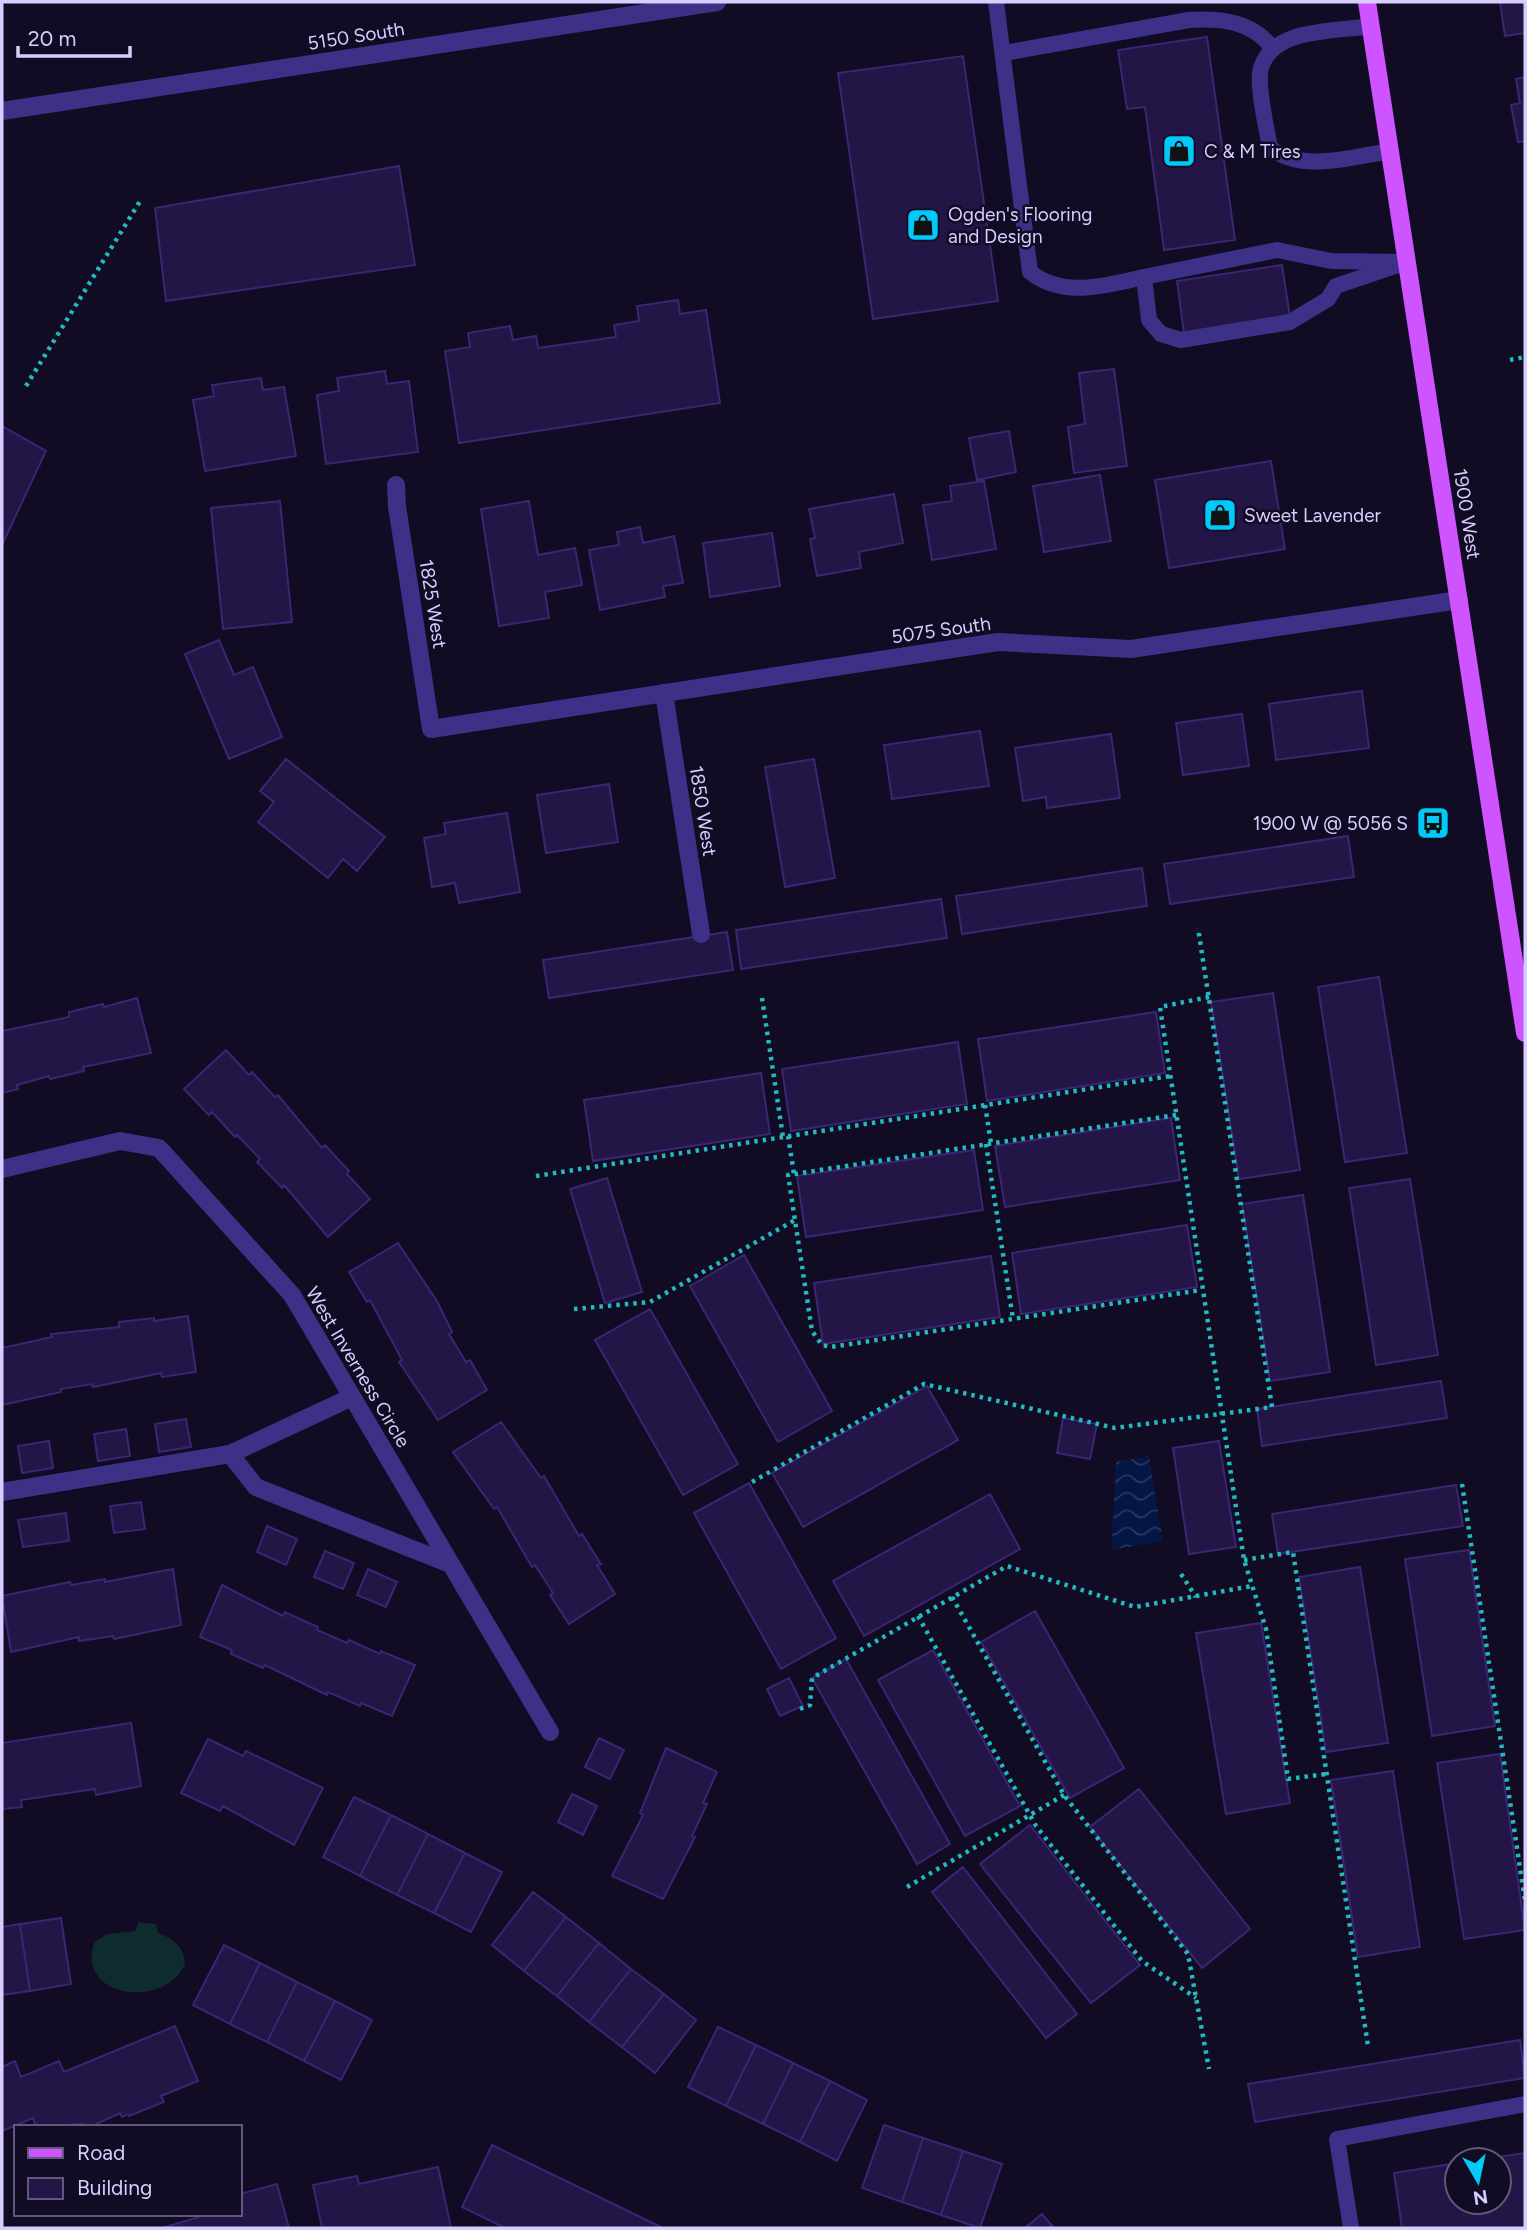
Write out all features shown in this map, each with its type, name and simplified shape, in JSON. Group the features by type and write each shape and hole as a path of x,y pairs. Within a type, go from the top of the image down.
{"main road":[{"name":"1900 West","path":"1367,2 1525,1033"}],"street":[{"name":"5150 South","path":"2,111 717,2"},
{"name":"1825 West","path":"396,485 431,730"},
{"name":"5075 South","path":"431,730 998,642 1131,649 1459,600"},
{"name":"1850 West","path":"664,693 701,934"},
{"name":"West Inverness Circle","path":"2,1169 120,1140 159,1148 292,1295 550,1732"},
{"path":"2,1492 230,1454 352,1397"},
{"path":"230,1454 256,1487 450,1564"}],"lane":[{"path":"996,2 1030,272 1055,285 1076,289 1277,250 1331,261 1407,262"},
{"path":"1004,54 1189,20 1216,18 1235,22 1264,36 1272,48"},
{"path":"1370,26 1285,39 1272,48 1260,69 1270,148 1280,156 1310,162 1390,151"},
{"path":"1144,277 1149,320 1161,334 1181,340 1290,322 1328,299 1336,286 1407,262"},
{"path":"1351,2228 1337,2139 1525,2104"}],"path":[{"path":"26,386 142,198"},
{"path":"1510,360 1525,356"},
{"path":"752,1482 925,1384 1115,1428 1272,1407 1198,928"},
{"path":"1209,997 1160,1007 1220,1415 1244,1560 1266,1629 1288,1779 1326,1773"},
{"path":"762,998 794,1174"},
{"path":"536,1176 1170,1076"},
{"path":"985,1105 1013,1319"},
{"path":"1176,1115 788,1175 812,1331 822,1345 831,1347 1202,1290"},
{"path":"574,1309 650,1302 795,1220"},
{"path":"1462,1484 1525,1901"},
{"path":"1244,1560 1293,1552 1368,2046"},
{"path":"800,1709 810,1705 812,1678 1007,1566 1135,1607 1252,1586"},
{"path":"1181,1574 1196,1597"},
{"path":"953,1597 1064,1795 1188,1954 1209,2069"},
{"path":"918,1616 1030,1815 1142,1961 1196,1998"},
{"path":"907,1887 1064,1795"}],"green space":[{"path":"139,1922 156,1924 158,1933 180,1948 185,1964 175,1978 160,1988 143,1992 110,1986 98,1976 92,1962 94,1943 107,1934 135,1931"}],"water":[{"path":"1149,1456 1163,1541 1111,1550 1116,1462"}],"building":[{"path":"1500,2 1525,2 1525,33 1505,36"},
{"path":"1207,37 1235,240 1164,250 1145,107 1127,109 1118,50"},
{"name":"Ogden's Flooring and Design","path":"963,56 998,301 873,319 838,73"},
{"path":"1525,77 1525,141 1518,142 1511,105 1520,103 1516,79"},
{"path":"399,166 415,265 166,301 155,208"},
{"path":"1282,265 1290,317 1184,333 1177,281"},
{"path":"678,300 680,314 706,310 720,403 459,443 445,351 470,347 468,333 510,326 513,340 536,336 538,348 616,337 614,325 639,321 637,306"},
{"path":"1114,369 1127,466 1074,473 1068,427 1085,424 1079,373"},
{"path":"385,371 387,384 409,381 418,452 326,464 317,395 339,391 337,378"},
{"path":"261,378 263,390 284,387 296,456 205,471 193,400 214,396 212,385"},
{"path":"2,426 46,451 2,545"},
{"path":"1009,431 1016,472 977,480 969,438"},
{"name":"Sweet Lavender","path":"1271,461 1285,549 1169,568 1155,480"},
{"path":"1100,475 1111,541 1044,552 1033,486"},
{"path":"984,481 996,549 932,560 923,505 952,501 950,486"},
{"path":"894,494 903,543 859,552 861,568 817,576 810,539 815,538 809,509"},
{"path":"280,501 292,622 223,629 211,508"},
{"path":"529,501 538,555 575,548 582,585 545,592 549,618 499,626 481,509"},
{"path":"640,527 643,543 674,536 683,583 663,586 665,597 600,610 589,550 619,545 617,532"},
{"path":"772,533 780,586 710,597 703,543"},
{"path":"219,640 234,675 253,667 282,737 229,759 185,654"},
{"path":"1362,691 1369,748 1276,760 1269,704"},
{"path":"1242,714 1249,766 1183,775 1176,723"},
{"path":"980,731 989,786 892,799 884,745"},
{"path":"1111,734 1120,798 1047,808 1046,797 1023,801 1015,748"},
{"path":"286,759 385,837 357,871 343,859 328,878 258,822 274,802 260,791"},
{"path":"814,759 835,878 785,887 765,767"},
{"path":"609,784 618,842 546,853 537,795"},
{"path":"507,813 520,892 459,903 455,883 432,887 424,838 446,834 444,823"},
{"path":"1348,836 1354,877 1170,904 1164,864"},
{"path":"1142,868 1147,906 962,934 956,896"},
{"path":"941,899 947,938 741,969 736,930"},
{"path":"727,932 733,970 549,998 543,960"},
{"path":"1379,977 1407,1153 1345,1162 1318,987"},
{"path":"1273,993 1300,1170 1239,1179 1211,1002"},
{"path":"137,998 151,1053 83,1067 84,1071 50,1079 49,1076 17,1085 18,1089 2,1093 2,1031 69,1017 69,1012 103,1004 104,1007"},
{"path":"1156,1012 1165,1073 987,1101 978,1039"},
{"path":"958,1042 967,1104 791,1131 782,1069"},
{"path":"226,1050 249,1075 252,1072 275,1097 278,1095 322,1148 325,1145 349,1171 347,1174 370,1199 328,1237 284,1185 282,1188 257,1162 260,1159 237,1135 235,1137 212,1112 209,1115 184,1089"},
{"path":"761,1073 770,1134 593,1161 584,1100"},
{"path":"1171,1118 1180,1180 1005,1207 995,1146"},
{"path":"974,1150 983,1210 806,1237 797,1176"},
{"path":"607,1178 642,1292 605,1303 570,1189"},
{"path":"1410,1179 1438,1355 1376,1365 1349,1188"},
{"path":"1303,1195 1330,1372 1270,1381 1242,1204"},
{"path":"1187,1225 1197,1287 1021,1314 1012,1253"},
{"path":"398,1243 437,1301 452,1332 449,1334 466,1362 470,1360 487,1390 438,1420 399,1362 402,1360 370,1300 367,1302 349,1272"},
{"path":"744,1255 832,1411 778,1442 690,1286"},
{"path":"991,1256 1000,1317 823,1344 814,1283"},
{"path":"650,1309 738,1464 683,1495 595,1340"},
{"path":"188,1316 196,1372 162,1377 161,1373 93,1387 92,1384 61,1389 61,1392 2,1405 2,1348 52,1337 51,1334 119,1327 119,1322"},
{"path":"1441,1381 1447,1418 1262,1446 1257,1409"},
{"path":"927,1386 958,1440 803,1527 772,1473"},
{"path":"1063,1418 1097,1424 1090,1459 1057,1453"},
{"path":"186,1419 191,1447 159,1452 155,1424"},
{"path":"501,1422 541,1478 544,1476 579,1536 582,1534 601,1564 597,1565 615,1594 569,1624 550,1595 553,1593 535,1565 532,1567 497,1507 494,1509 453,1452"},
{"path":"126,1429 130,1456 98,1461 94,1434"},
{"path":"49,1441 53,1468 22,1473 18,1446"},
{"path":"1219,1441 1236,1547 1189,1554 1173,1448"},
{"path":"749,1483 836,1638 781,1669 694,1513"},
{"path":"1456,1485 1463,1526 1278,1554 1272,1514"},
{"path":"990,1494 1020,1549 864,1636 833,1581"},
{"path":"141,1502 145,1529 114,1533 110,1506"},
{"path":"66,1513 69,1541 23,1547 18,1520"},
{"path":"267,1526 297,1539 286,1565 257,1552"},
{"path":"1469,1550 1495,1726 1432,1736 1405,1559"},
{"path":"325,1551 354,1563 343,1589 314,1577"},
{"path":"1360,1567 1388,1743 1326,1752 1299,1577"},
{"path":"173,1569 181,1625 114,1639 113,1636 79,1641 79,1637 11,1652 2,1596 70,1582 71,1585 105,1579 105,1582"},
{"path":"368,1569 397,1582 386,1607 357,1595"},
{"path":"222,1585 283,1616 285,1612 347,1643 349,1640 380,1654 381,1651 415,1665 392,1716 328,1692 327,1695 265,1665 263,1668 231,1654 232,1650 200,1637"},
{"path":"1035,1611 1124,1768 1070,1798 981,1642"},
{"path":"1261,1623 1290,1803 1226,1814 1196,1633"},
{"path":"933,1650 1020,1806 965,1836 878,1680"},
{"path":"846,1659 950,1844 917,1864 812,1678"},
{"path":"789,1678 803,1706 780,1716 767,1689"},
{"path":"131,1723 141,1786 96,1795 95,1789 21,1800 22,1807 2,1809 2,1743"},
{"path":"599,1738 624,1750 610,1779 585,1767"},
{"path":"208,1739 243,1756 246,1751 323,1788 294,1845 223,1806 220,1811 181,1793"},
{"path":"666,1748 717,1772 703,1803 707,1804 692,1836 695,1837 663,1899 612,1876 643,1815 640,1813"},
{"path":"1500,1754 1525,1930 1464,1939 1437,1763"},
{"path":"1393,1771 1420,1947 1358,1957 1331,1780"},
{"path":"1139,1789 1250,1929 1202,1968 1090,1827"},
{"path":"572,1794 597,1806 583,1835 558,1822"},
{"path":"354,1797 391,1815 360,1876 323,1857"},
{"path":"391,1815 428,1834 397,1895 360,1876"},
{"path":"1030,1825 1140,1965 1091,2003 980,1864"},
{"path":"428,1834 465,1853 434,1913 397,1895"},
{"path":"465,1853 502,1872 471,1932 434,1913"},
{"path":"963,1867 1077,2014 1046,2038 932,1892"},
{"path":"533,1892 566,1917 524,1971 492,1945"},
{"path":"566,1917 599,1943 557,1996 524,1971"},
{"path":"61,1918 71,1984 30,1991 20,1924"},
{"path":"20,1924 30,1991 2,1995 2,1927"},
{"path":"599,1943 631,1969 589,2022 557,1996"},
{"path":"224,1945 260,1963 230,2024 193,2005"},
{"path":"260,1963 297,1982 267,2042 230,2024"},
{"path":"631,1969 664,1994 622,2047 589,2022"},
{"path":"297,1982 335,2001 304,2061 267,2042"},
{"path":"664,1994 696,2020 655,2073 622,2047"},
{"path":"335,2001 372,2020 341,2080 304,2061"},
{"path":"175,2026 198,2081 161,2096 164,2102 129,2116 128,2114 122,2117 120,2113 94,2125 35,2125 33,2118 2,2131 2,2067 15,2061 21,2077 59,2061 64,2072"},
{"path":"718,2027 756,2045 726,2106 688,2087"},
{"path":"1520,2040 1525,2078 1255,2122 1248,2084"},
{"path":"756,2045 793,2063 763,2124 726,2106"},
{"path":"793,2063 830,2081 800,2142 763,2124"},
{"path":"830,2081 867,2100 837,2161 800,2142"},
{"path":"884,2125 923,2138 902,2202 862,2188"},
{"path":"923,2138 963,2151 941,2215 902,2202"},
{"path":"492,2145 663,2228 505,2228 462,2207"},
{"path":"963,2151 1002,2164 980,2228 941,2215"},
{"path":"1525,2153 1525,2228 1402,2228 1394,2173 1443,2165 1443,2216 1513,2216 1513,2155"},
{"path":"438,2167 451,2228 322,2228 313,2185 357,2176 359,2184"},
{"path":"277,2184 289,2228 162,2228 199,2216 242,2216 242,2193"},
{"path":"1042,2214 1054,2228 1025,2228"}],"place":[{"name":"C & M Tires","path":"1179,151"},
{"name":"Ogden's Flooring and Design","path":"923,225"},
{"name":"Sweet Lavender","path":"1220,515"},
{"name":"1900 W @ 5056 S","path":"1433,823"}]}
